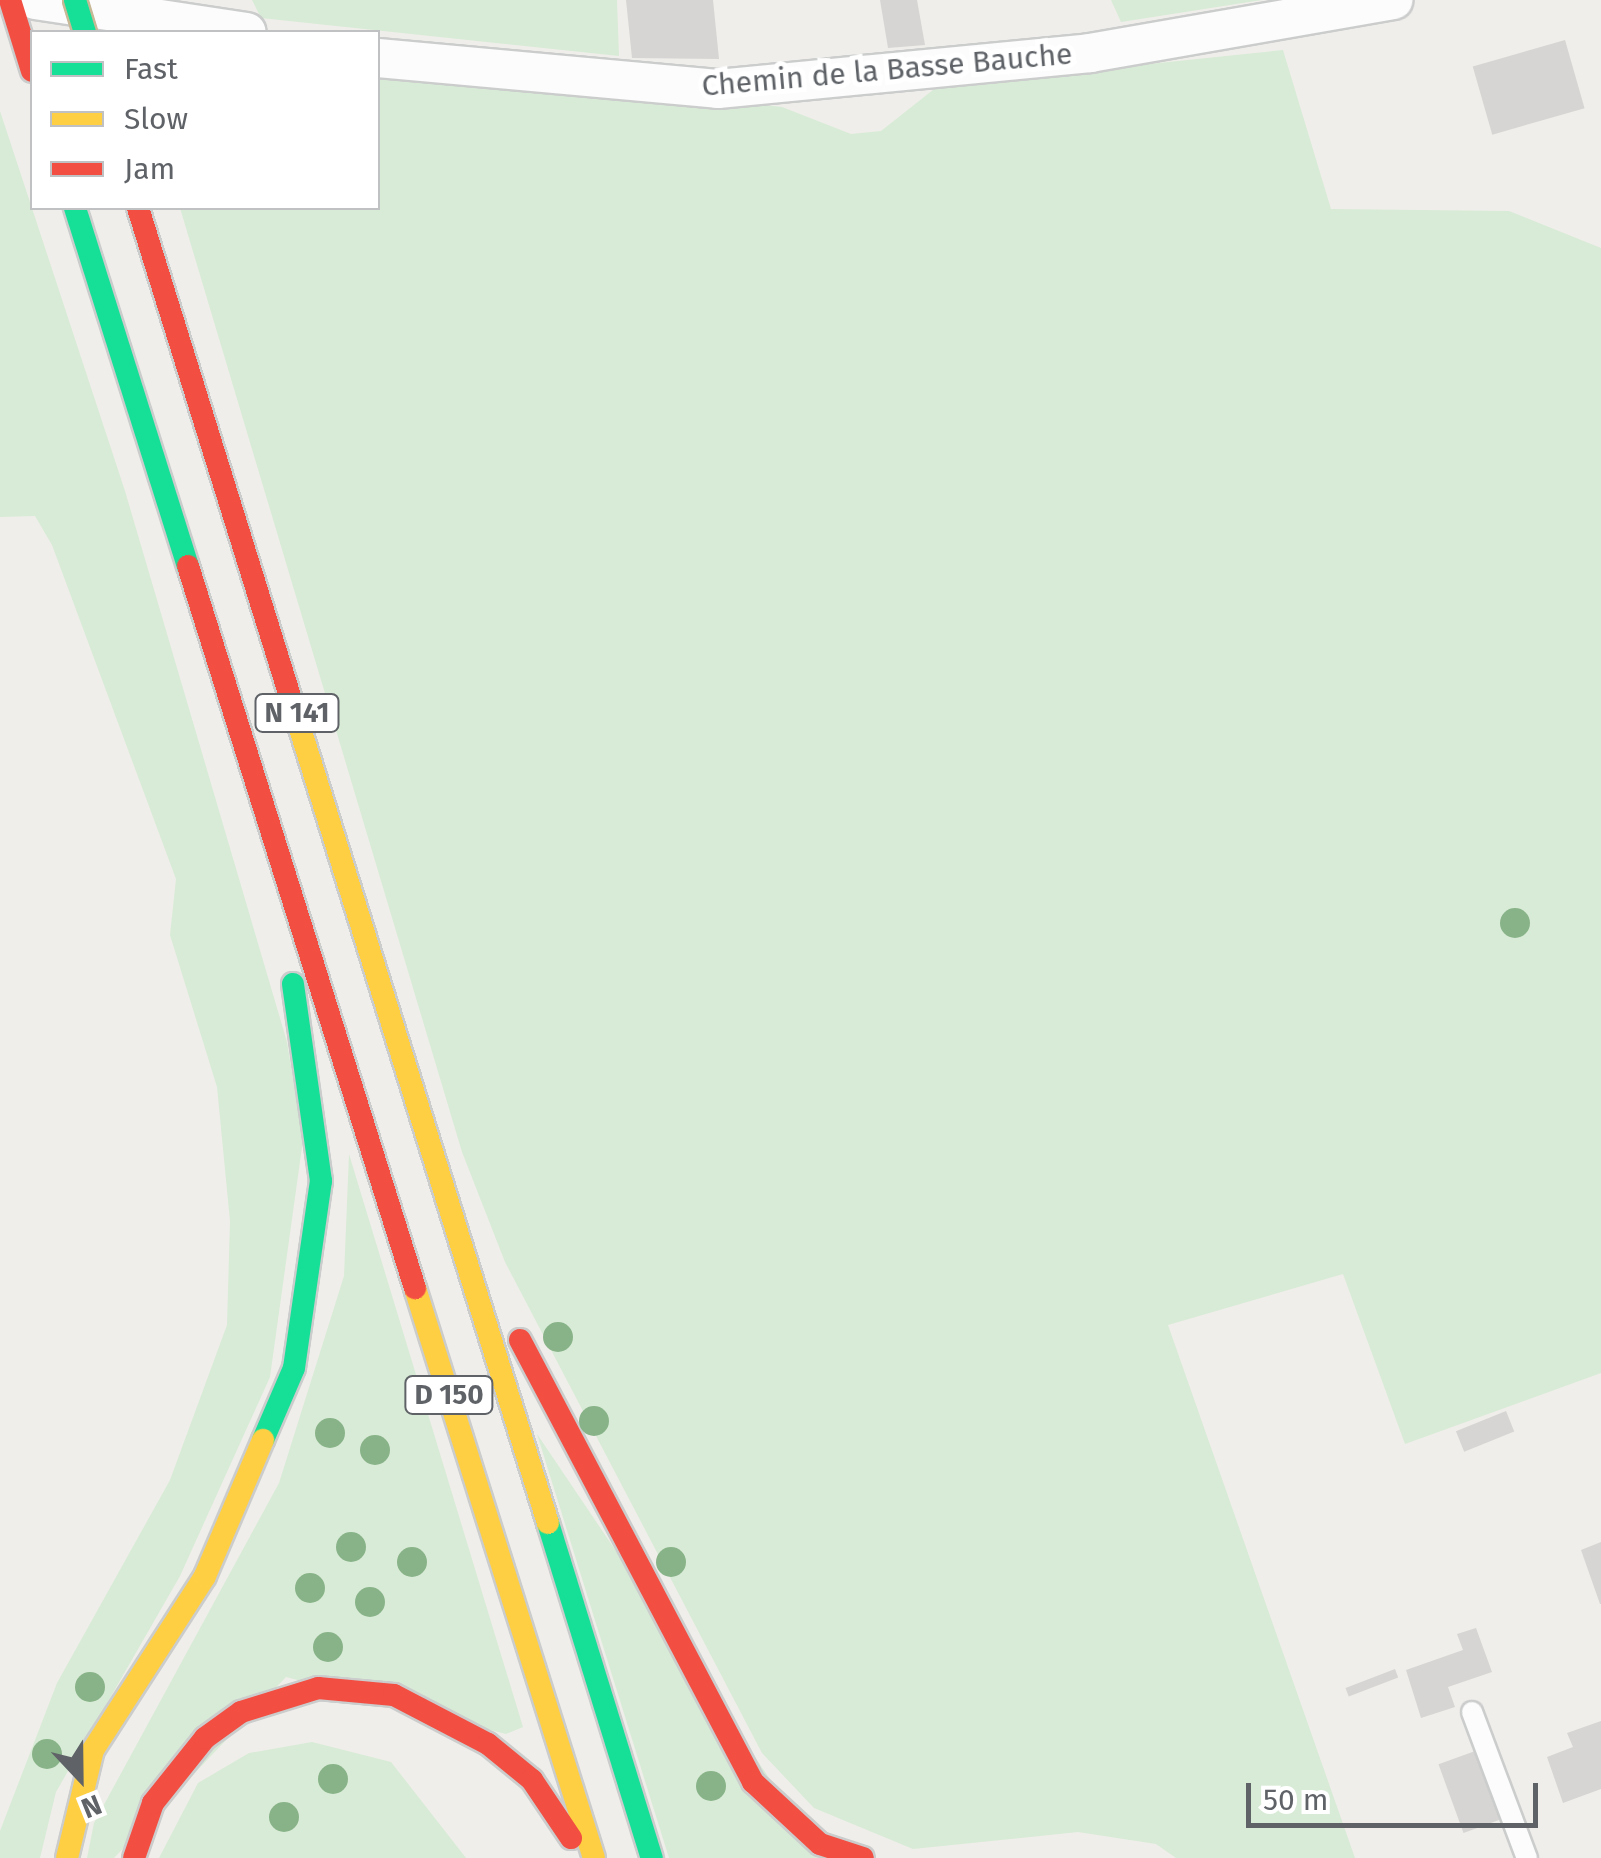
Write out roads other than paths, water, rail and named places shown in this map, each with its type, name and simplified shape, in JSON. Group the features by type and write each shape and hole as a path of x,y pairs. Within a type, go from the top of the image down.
{"highway":[{"path":"10,0 30,65"},
{"path":"75,0 84,30"},
{"name":"N 141","path":"67,1858 93,1750 205,1576 294,1368 321,1181 291,993 304,933 76,210"},
{"name":"N 141","path":"139,210 457,1219"},
{"name":"D 150","path":"304,933 594,1858"},
{"path":"457,1219 752,1782 820,1844 863,1858"},
{"name":"D 150","path":"457,1219 652,1858"},
{"path":"134,1858 153,1802 205,1738 241,1712 318,1688 394,1696 488,1744 532,1780 580,1858"}],"street":[{"path":"35,0 234,30"},
{"name":"Chemin de la Basse Bauche","path":"380,58 718,89 1090,54 1393,0"}],"lane":[{"path":"1472,1712 1527,1858"}]}
